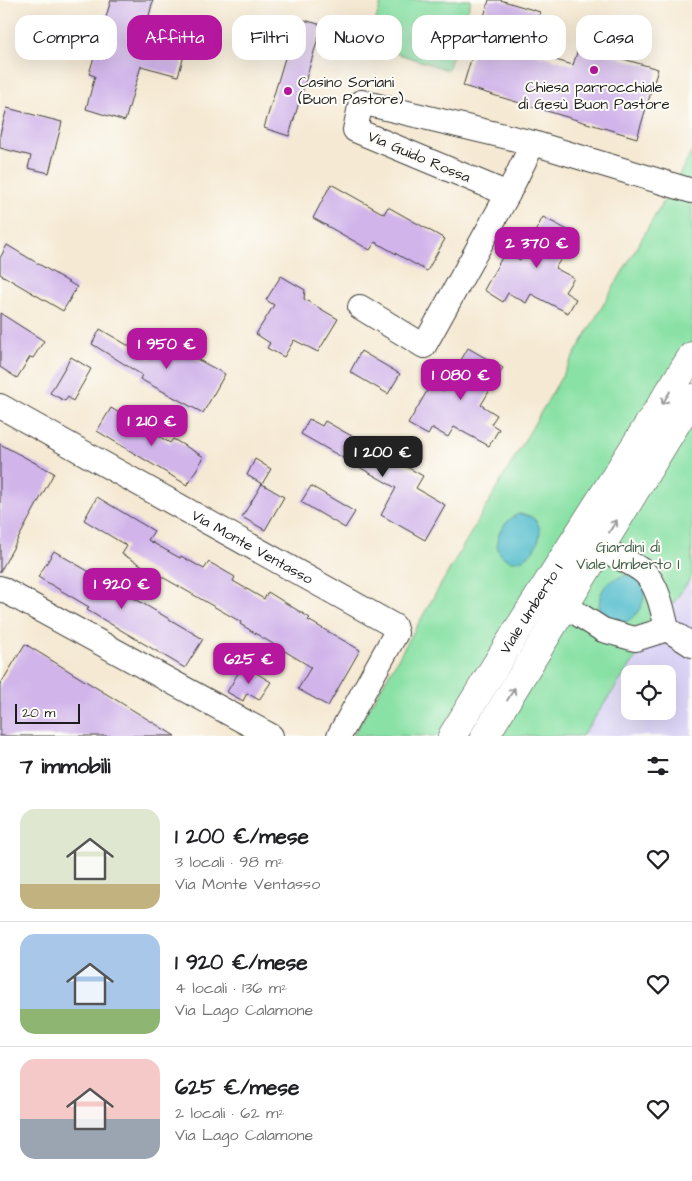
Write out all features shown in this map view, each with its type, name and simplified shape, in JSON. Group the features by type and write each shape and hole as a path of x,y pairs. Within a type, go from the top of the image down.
{"main road":[{"name":"Viale Umberto I","path":"452,736 692,356"},
{"name":"Viale Umberto I","path":"486,736 692,398"}],"street":[{"name":"Via Guido Rossa","path":"508,194 355,130 361,102 533,143 692,191"},
{"path":"360,307 424,346 508,194 533,143"},
{"name":"Via Monte Ventasso","path":"0,406 394,626 396,633 339,736"},
{"path":"614,555 636,566 645,574 651,582 663,611 667,629 692,645"},
{"path":"0,588 271,736"},
{"path":"578,614 603,630 635,639 667,629"}],"shaded area":[{"path":"692,576 692,736 582,736 621,679 621,720 676,720 676,665 631,665"}],"green space":[{"path":"382,0 471,0 466,15 412,15 412,58 402,55 402,15 377,15"},
{"path":"417,60 451,60 448,70"},
{"name":"Giardini di Viale Umberto I","path":"692,152 692,576 631,665 621,665 621,679 582,736 353,736"}],"water":[{"path":"519,514 531,517 538,524 540,533 533,551 525,558 516,561 507,559 501,554 497,542 502,528"},
{"path":"626,575 637,579 642,585 644,592 643,600 635,616 620,624 612,623 600,614 601,594 607,584 618,577"}],"building":[{"path":"111,0 153,0 149,15 127,15 127,60 183,60 178,76 141,66 125,121 86,109 95,76 89,74 93,60 117,60 117,15 107,15"},
{"name":"Chiesa parrocchiale di Gesù Buon Pastore","path":"489,0 500,0 540,12 539,15 484,15"},
{"name":"Casino Soriani (Buon Pastore)","path":"306,21 316,23 316,45 289,136 264,128 284,60 306,60"},
{"name":"Chiesa parrocchiale di Gesù Buon Pastore","path":"576,56 576,60 627,60 658,69 637,138 463,86 471,60 556,60 573,65"},
{"path":"7,108 62,122 49,173 28,168 31,156 0,148 0,134"},
{"path":"331,184 384,214 388,207 445,239 427,271 375,242 370,250 313,218"},
{"path":"543,217 577,235 555,268 574,278 565,292 576,299 568,313 531,294 526,303 508,293 503,302 484,290 505,252 520,260"},
{"path":"7,245 77,287 63,311 0,274 0,258"},
{"path":"281,276 305,290 304,299 338,319 318,352 294,340 284,357 267,348 270,343 256,334 274,305 266,300"},
{"path":"0,313 44,341 33,358 30,357 17,378 0,367"},
{"path":"100,329 151,359 161,340 225,374 203,413 140,379 142,375 92,344"},
{"path":"468,348 503,368 481,405 497,415 491,424 499,429 489,446 454,427 448,437 432,428 428,435 408,424 431,384 443,391"},
{"path":"361,351 400,374 388,394 350,372"},
{"path":"71,357 91,369 73,401 68,397 65,401 50,393"},
{"path":"111,408 170,443 173,439 204,457 187,485 97,431"},
{"path":"309,419 322,426 325,421 423,476 416,488 445,505 425,540 381,515 396,488 301,434"},
{"path":"0,444 54,473 0,572"},
{"path":"255,459 271,469 262,484 247,475"},
{"path":"262,484 284,497 265,530 242,517"},
{"path":"311,486 355,512 345,528 301,502"},
{"path":"97,497 154,531 148,540 204,569 209,562 235,577 233,581 264,599 268,592 310,618 308,620 360,650 328,706 298,689 311,667 240,624 241,622 122,554 127,546 84,520"},
{"path":"54,551 203,639 185,668 87,610 89,607 38,577"},
{"path":"25,644 175,736 0,736 0,685"},
{"path":"243,665 271,682 259,700 247,693 243,701 227,692"}],"place":[{"name":"Chiesa parrocchiale di Gesù Buon Pastore","path":"594,70"},
{"name":"Casino Soriani (Buon Pastore)","path":"288,91"}]}
